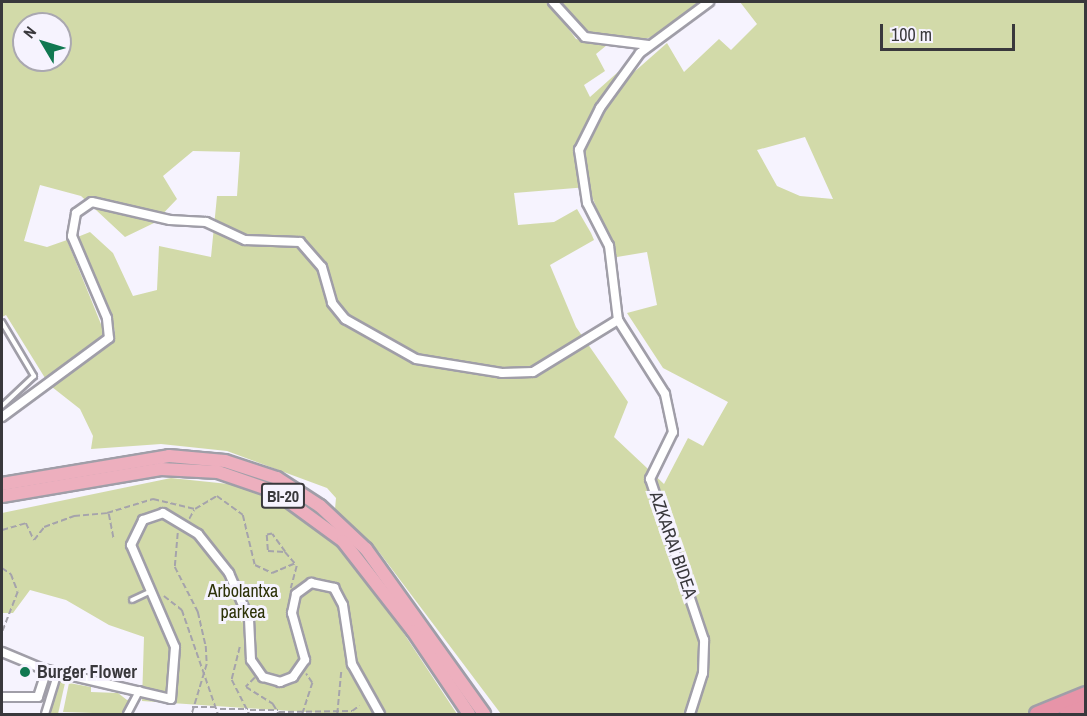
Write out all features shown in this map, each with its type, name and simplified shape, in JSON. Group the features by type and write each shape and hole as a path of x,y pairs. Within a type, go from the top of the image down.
{"highway":[{"path":"1037,714 1086,694"},
{"path":"1067,714 1086,707"}],"main road":[{"name":"BI-20","path":"2,484 140,458 209,458 254,469 293,487 332,515 371,555 484,714"},
{"path":"2,478 72,469"},
{"name":"BI-20","path":"2,496 124,472 197,470 237,476 276,492 343,541 406,621 468,714"},
{"path":"2,502 68,483"}],"street":[{"path":"553,2 585,38 648,45"},
{"path":"2,417 109,338 107,318 72,236 76,213 92,202 170,220 206,222 245,240 300,242 322,267 332,303 345,319 416,359 502,373 533,372 618,320 609,246 587,202 579,150 600,108 648,45 709,2"},
{"name":"AZKARAI BIDEA","path":"618,320 664,394 673,432 650,479 704,640 703,673 690,714"},
{"path":"2,652 47,670 171,699 175,683 174,647 152,590 131,545 143,520 163,513 198,534 229,573 249,619 250,648 260,674 280,682 300,670 306,651 292,604 307,585 326,585 339,594 348,651 380,714"},
{"path":"2,698 38,698 47,670"},
{"path":"45,714 58,672"},
{"path":"127,714 140,690"}],"lane":[{"path":"2,322 34,376 2,406"},
{"path":"132,600 152,590"}],"path":[{"path":"188,520 195,509"},
{"path":"109,513 114,539"},
{"path":"182,528 175,567 198,612 206,646 204,672 192,707 192,714"},
{"path":"285,552 268,551 267,535 272,534 297,566 291,589 305,577 307,585"},
{"path":"2,568 11,574 18,592 2,633"},
{"path":"152,590 182,610 219,714"},
{"path":"249,714 249,709 232,680 238,646 250,648"},
{"path":"300,670 312,680 302,713"},
{"path":"337,713 341,672"},
{"path":"260,674 246,687 279,712"},
{"path":"192,707 337,713 359,706"}],"green space":[{"path":"2,2 549,2 576,39 607,45 596,54 605,71 584,85 590,97 618,72 625,80 667,43 684,72 719,39 731,50 757,24 740,2 1085,2 1085,695 1038,714 501,714 379,552 335,509 336,498 327,488 227,451 161,444 91,449 93,436 80,409 52,387 107,346 115,331 75,238 90,232 113,253 133,296 157,290 159,246 211,257 217,196 237,196 240,152 193,151 163,176 177,199 154,223 125,237 81,196 40,185 24,241 47,247 67,240 105,334 45,378 6,315 2,317","holes":["805,137 833,199 800,196 777,186 757,150","588,187 617,257 647,252 657,305 627,313 663,368 728,402 703,446 688,438 664,484 614,437 628,402 576,327 550,265 594,240 591,233 577,209 554,222 518,225 514,193"]},
{"path":"557,2 701,2 654,37 641,39 582,32"},
{"name":"Arbolantxa parkea","path":"171,478 238,485 271,499 330,538 364,573 457,714 336,714 142,701 144,637 109,625 66,600 30,590 13,613 2,613 2,513"},
{"path":"56,681 65,683 58,714 47,714"},
{"path":"69,683 91,687 91,692 118,693 127,700 135,697 123,714 63,712"}],"place":[{"name":"Burger Flower","path":"25,672"}]}
